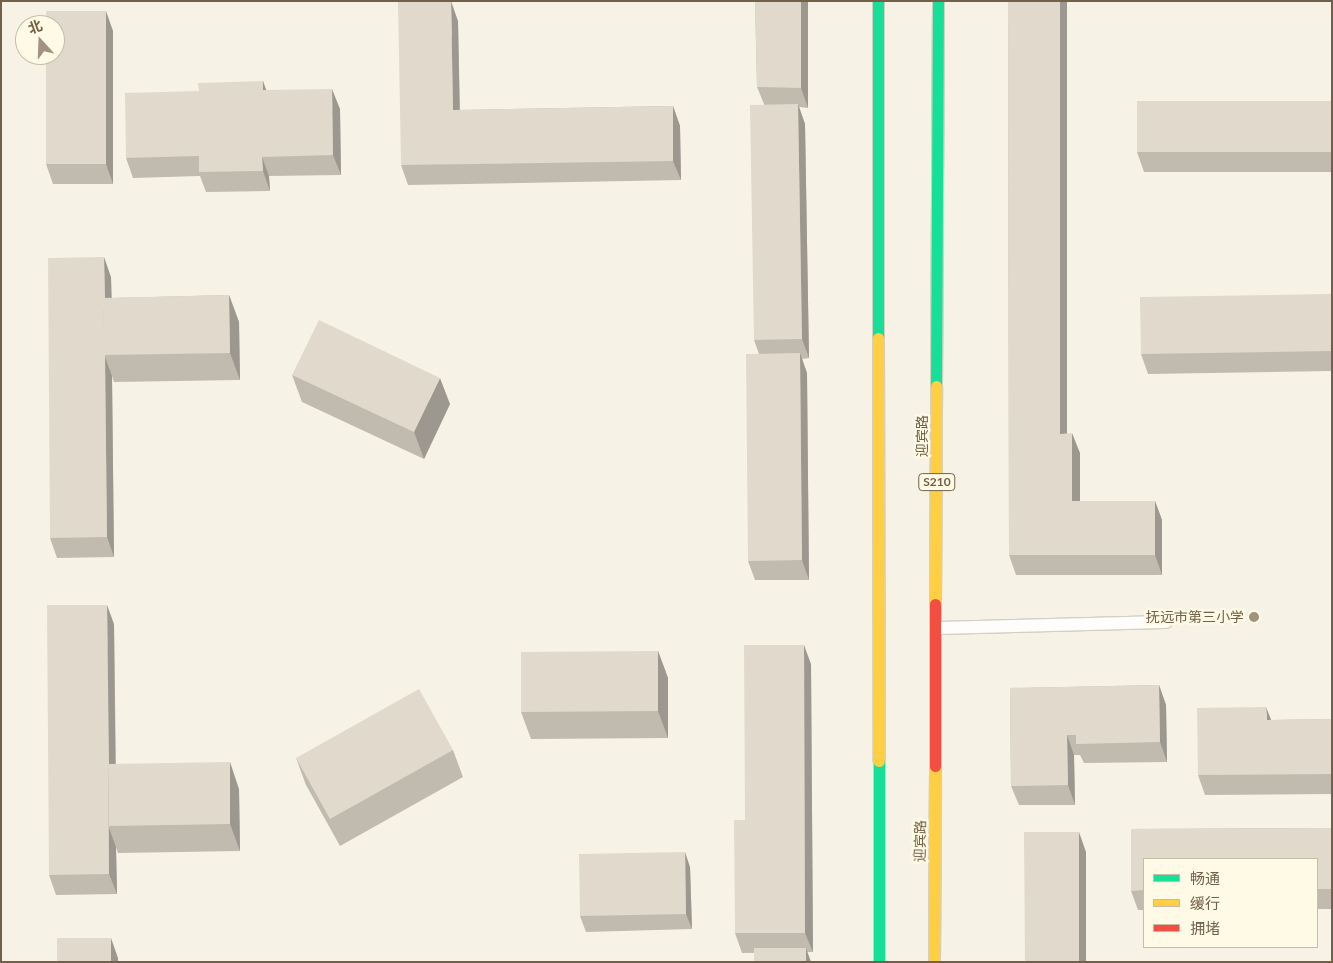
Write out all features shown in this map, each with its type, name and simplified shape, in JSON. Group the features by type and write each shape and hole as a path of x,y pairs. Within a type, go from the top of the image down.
{"main road":[{"path":"878,1 879,962"},
{"name":"迎宾路","path":"934,962 937,628 938,1"}],"lane":[{"path":"937,628 1166,622"}],"building":[{"path":"451,1 453,110 673,106 673,161 401,165 398,2"},
{"path":"755,1 801,1 801,88 757,87"},
{"path":"1008,1 1060,1 1060,434 1072,433 1072,501 1155,501 1155,555 1009,555"},
{"path":"46,11 106,11 106,164 46,164 46,65 65,65 65,15 46,15"},
{"path":"263,81 263,90 332,89 333,155 262,157 263,171 199,172 199,156 126,158 125,93 199,91 198,83"},
{"path":"1137,101 1332,101 1332,152 1137,152"},
{"path":"798,104 802,339 754,340 750,105"},
{"path":"104,257 107,537 50,538 48,258"},
{"path":"1332,294 1332,351 1141,354 1140,297"},
{"path":"229,295 230,353 104,355 103,298"},
{"path":"319,320 440,378 414,432 292,375"},
{"path":"800,353 802,560 748,561 746,354"},
{"path":"47,605 107,605 109,874 49,875"},
{"path":"744,645 804,645 805,933 735,933 734,820 745,820"},
{"path":"658,651 658,711 521,712 521,652"},
{"path":"1159,685 1160,742 1076,744 1076,735 1067,735 1068,785 1011,786 1010,688"},
{"path":"419,689 453,750 330,819 296,758"},
{"path":"1266,707 1267,720 1332,719 1332,774 1198,775 1197,708"},
{"path":"230,762 230,824 109,826 108,764"},
{"path":"1332,828 1332,889 1318,889 1318,858 1143,858 1143,890 1131,891 1131,829"},
{"path":"1024,832 1079,832 1079,962 1025,962"},
{"path":"685,852 686,914 580,916 579,854"},
{"path":"57,938 111,938 111,962 57,962"},
{"path":"754,948 806,948 806,962 754,962"}],"traffic: fast":[{"path":"878,1 878,338"},
{"path":"936,386 938,1"},
{"path":"879,761 879,962"}],"traffic: slow":[{"path":"878,338 879,761"},
{"path":"935,604 936,386"},
{"path":"934,962 935,766"}],"traffic: jam":[{"path":"935,604 935,766"}],"place":[{"name":"抚远市第三小学","path":"1254,617"}]}
